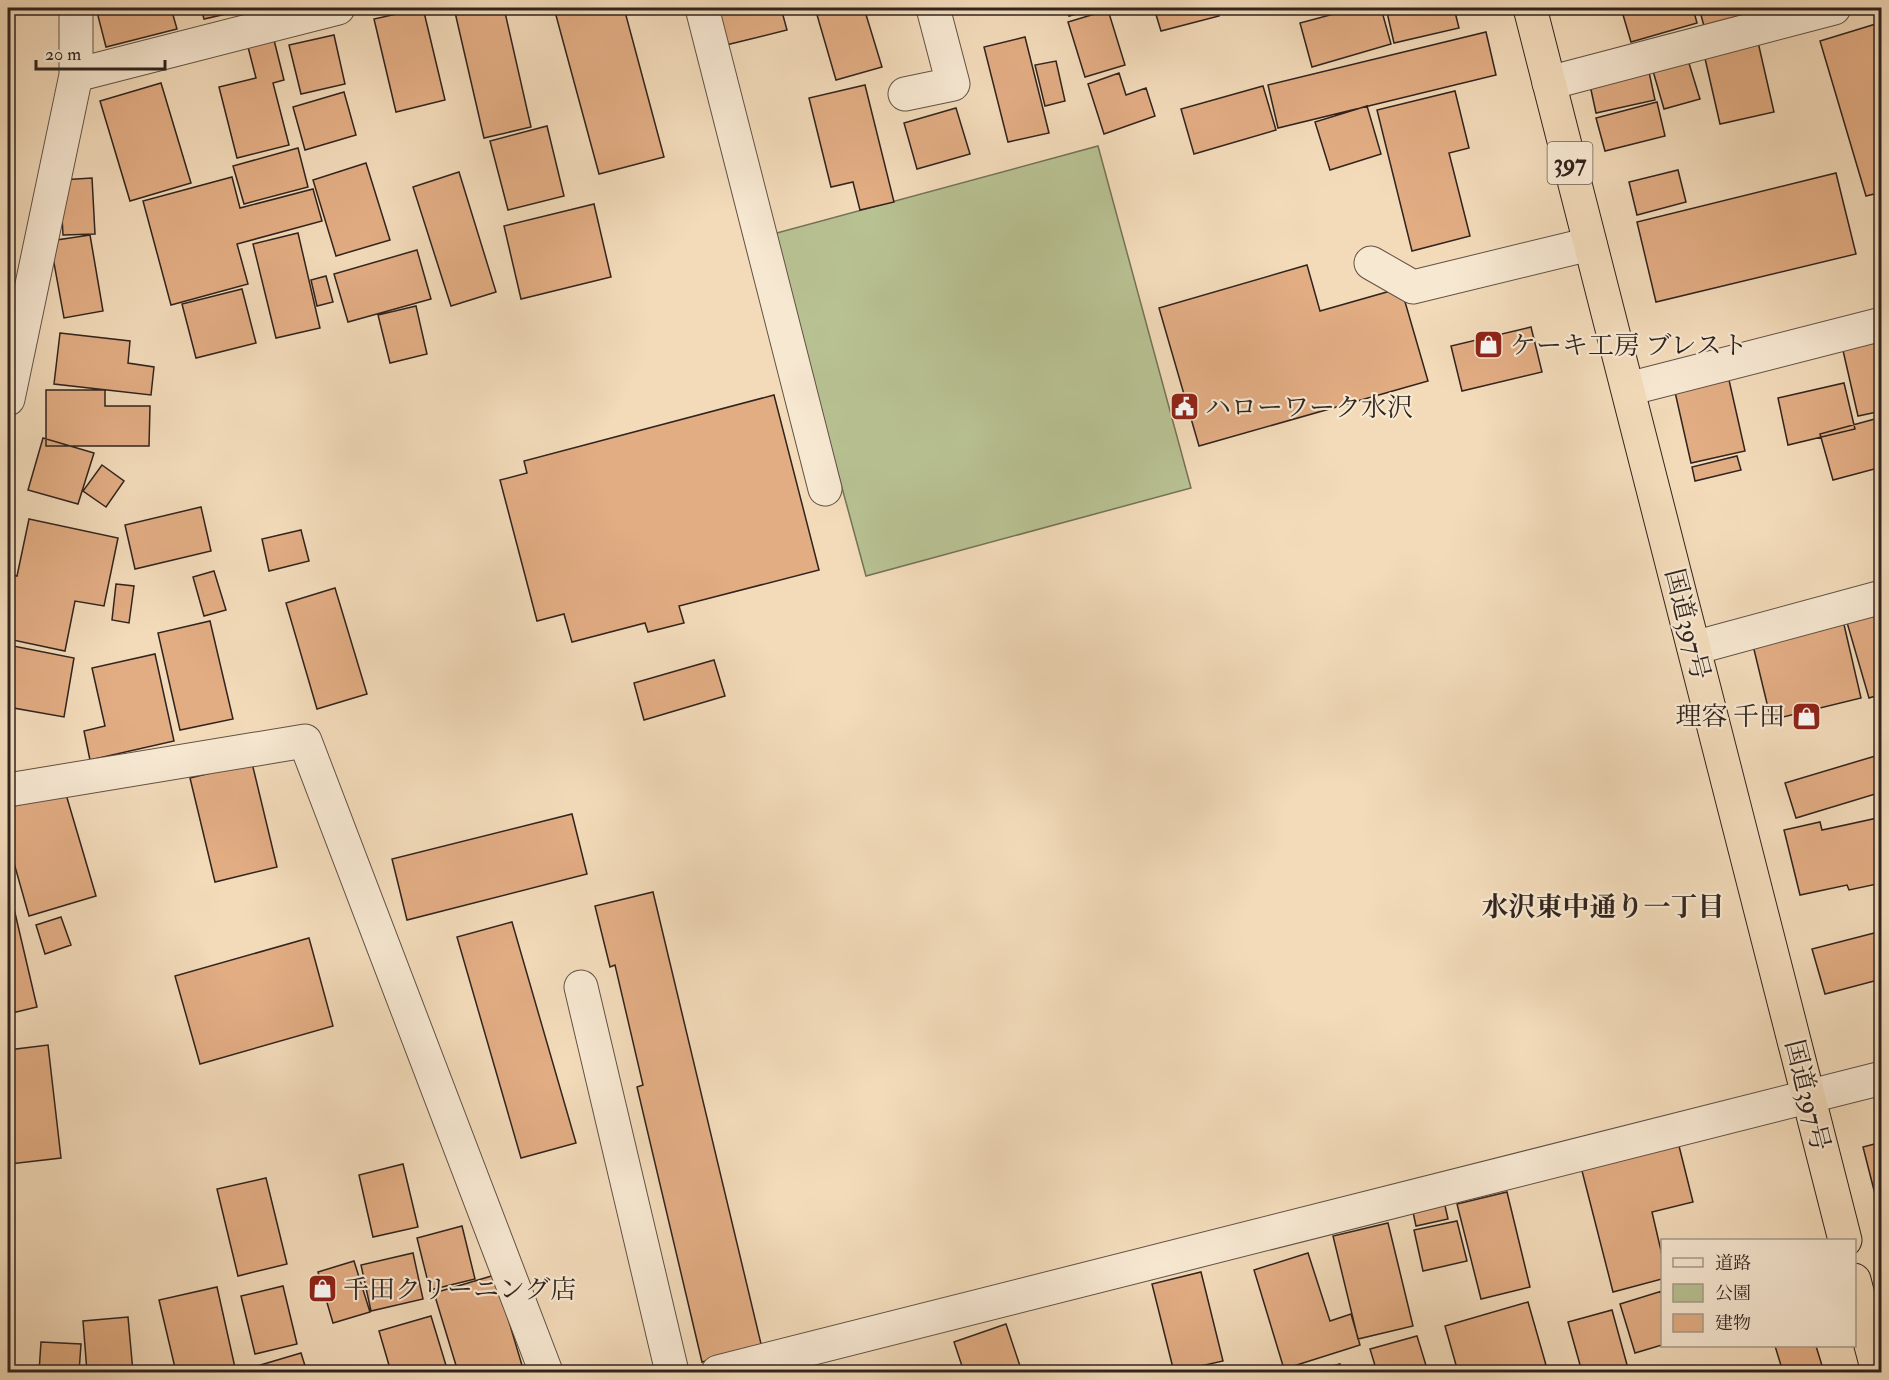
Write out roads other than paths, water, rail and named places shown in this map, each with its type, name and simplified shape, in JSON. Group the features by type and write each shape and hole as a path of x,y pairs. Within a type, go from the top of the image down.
{"highway":[{"name":"国道397号","path":"1530,8 1845,1239"},
{"path":"1856,1288 1878,1372"}],"street":[{"path":"8,399 14,332 76,75 76,8"},
{"path":"76,75 338,8"},
{"path":"702,8 825,489"},
{"path":"906,94 953,84 933,8"},
{"path":"1549,83 1834,8"},
{"path":"1371,263 1413,287 1590,244"},
{"path":"1628,389 1881,324"},
{"path":"1694,648 1881,597"},
{"path":"8,790 305,741 546,1372"},
{"path":"581,987 672,1372"},
{"path":"718,1372 1881,1078"}],"place":[{"name":"ケーキ工房 ブレスト","path":"1489,345"},
{"name":"ハローワーク水沢","path":"1184,407"},
{"name":"理容 千田","path":"1806,716"},
{"name":"千田クリーニング店","path":"322,1289"}],"district":[{"name":"水沢東中通り一丁目","path":"1603,907"}]}
